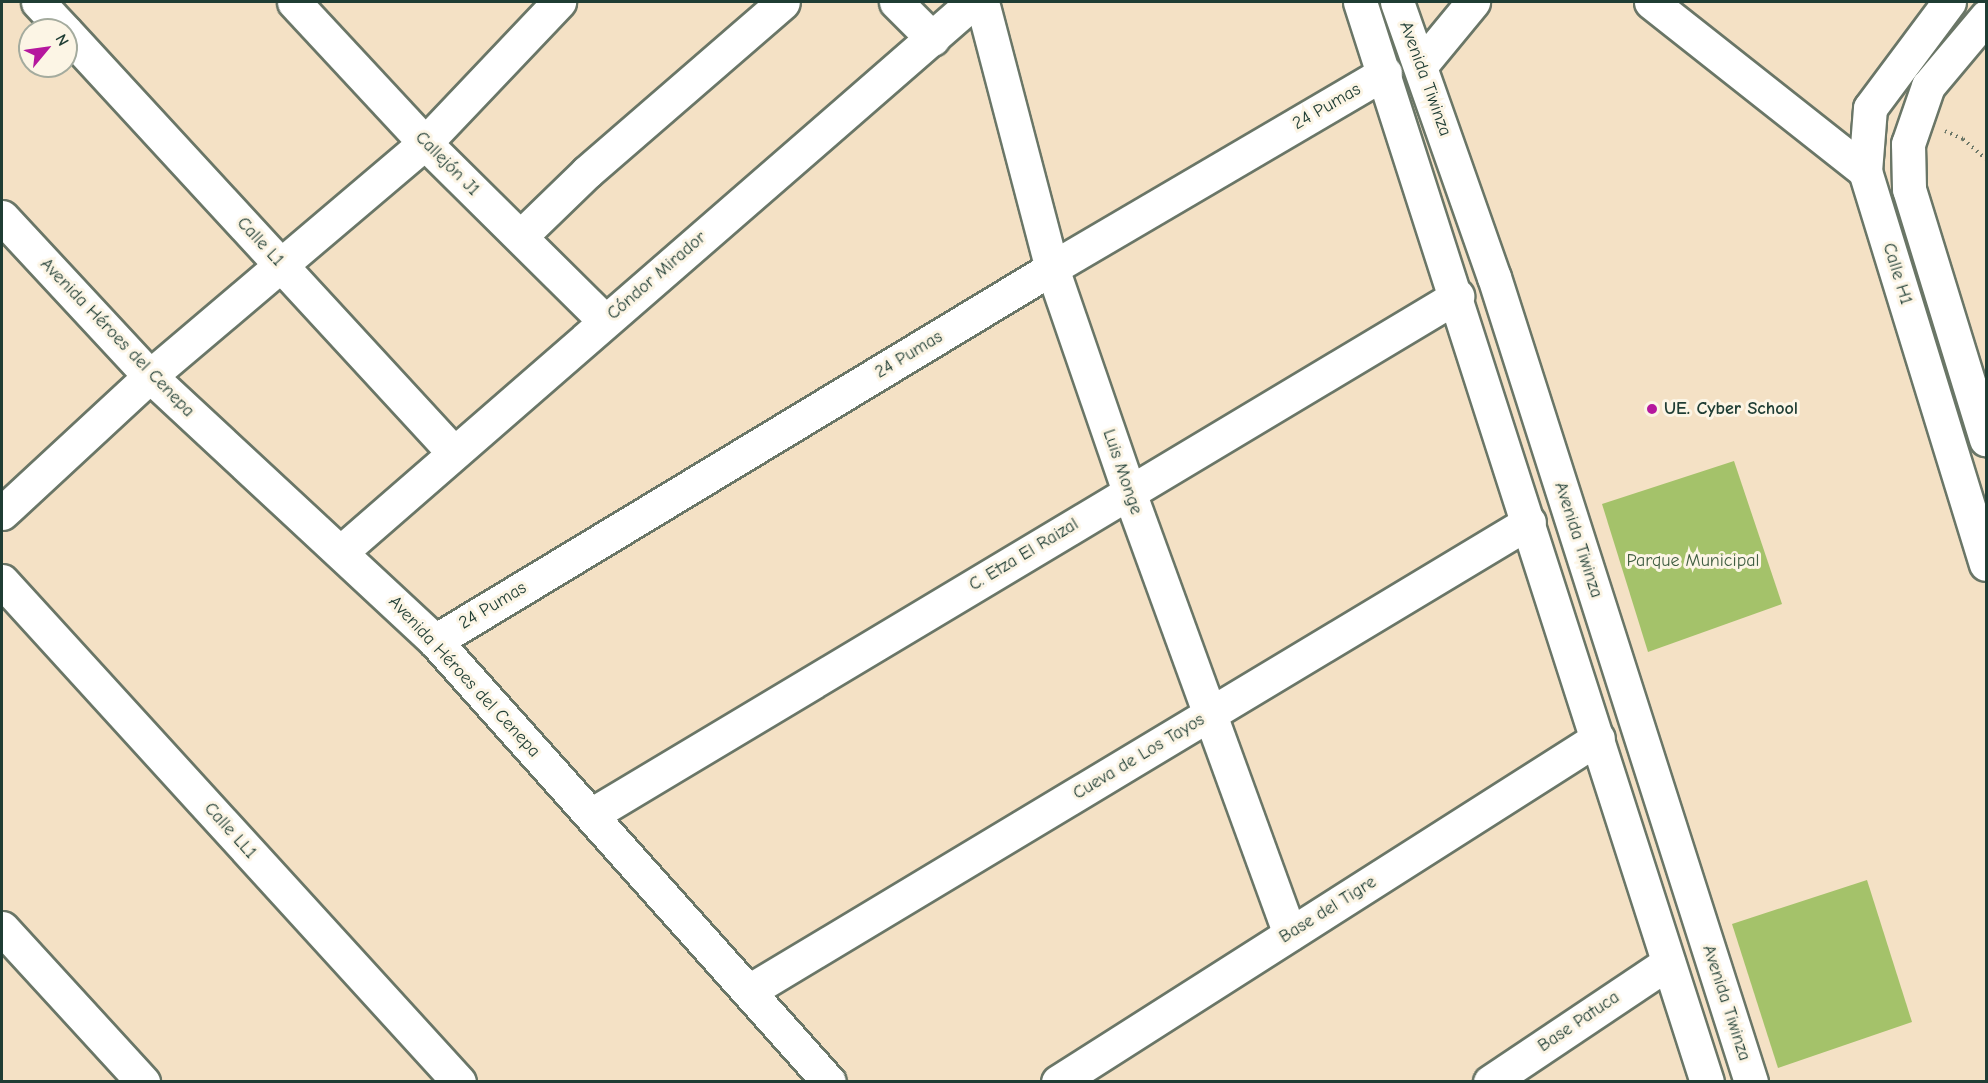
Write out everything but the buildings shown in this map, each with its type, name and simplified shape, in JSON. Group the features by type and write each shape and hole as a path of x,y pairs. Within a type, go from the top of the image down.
{"street":[{"name":"Calle L1","path":"38,2 53,18"},
{"name":"Callejón J1","path":"294,2 425,143 605,321"},
{"path":"2,513 150,376 425,143 559,2"},
{"path":"521,236 587,172 783,2"},
{"path":"896,2 933,39"},
{"name":"Cóndor Mirador","path":"342,551 453,452 933,39 973,2"},
{"name":"Luis Monge","path":"982,2 1052,268 1129,492 1290,934"},
{"name":"Avenida Tiwinza","path":"1360,2 1529,522 1707,1082"},
{"name":"Avenida Tiwinza","path":"1397,2 1494,277 1751,1082"},
{"path":"1421,65 1473,2"},
{"path":"1651,2 1864,171"},
{"name":"Calle H1","path":"1936,6 1870,108 1864,171 1986,564"},
{"name":"Calle H1","path":"1986,17 1928,86 1908,144 1909,189 1986,439"},
{"name":"Calle L1","path":"78,45 453,452"},
{"name":"24 Pumas","path":"435,641 1052,268 1385,74"},
{"name":"Avenida Héroes del Cenepa","path":"2,218 150,376 342,551 435,641 829,1082"},
{"name":"C. Etza El Raizal","path":"591,815 1456,296"},
{"name":"Cueva de Los Tayos","path":"749,991 1529,522"},
{"name":"Calle LL1","path":"2,581 459,1082"},
{"name":"Base del Tigre","path":"1058,1082 1598,738"},
{"path":"2,928 143,1082"},
{"name":"Base Patuca","path":"1490,1082 1668,963"}],"path":[{"path":"1917,118 1963,139 1986,159"}],"green space":[{"name":"Parque Municipal","path":"1734,461 1782,604 1648,652 1602,504"},
{"path":"1867,880 1912,1022 1778,1068 1732,924"}],"place":[{"name":"UE. Cyber School","path":"1652,409"}]}
